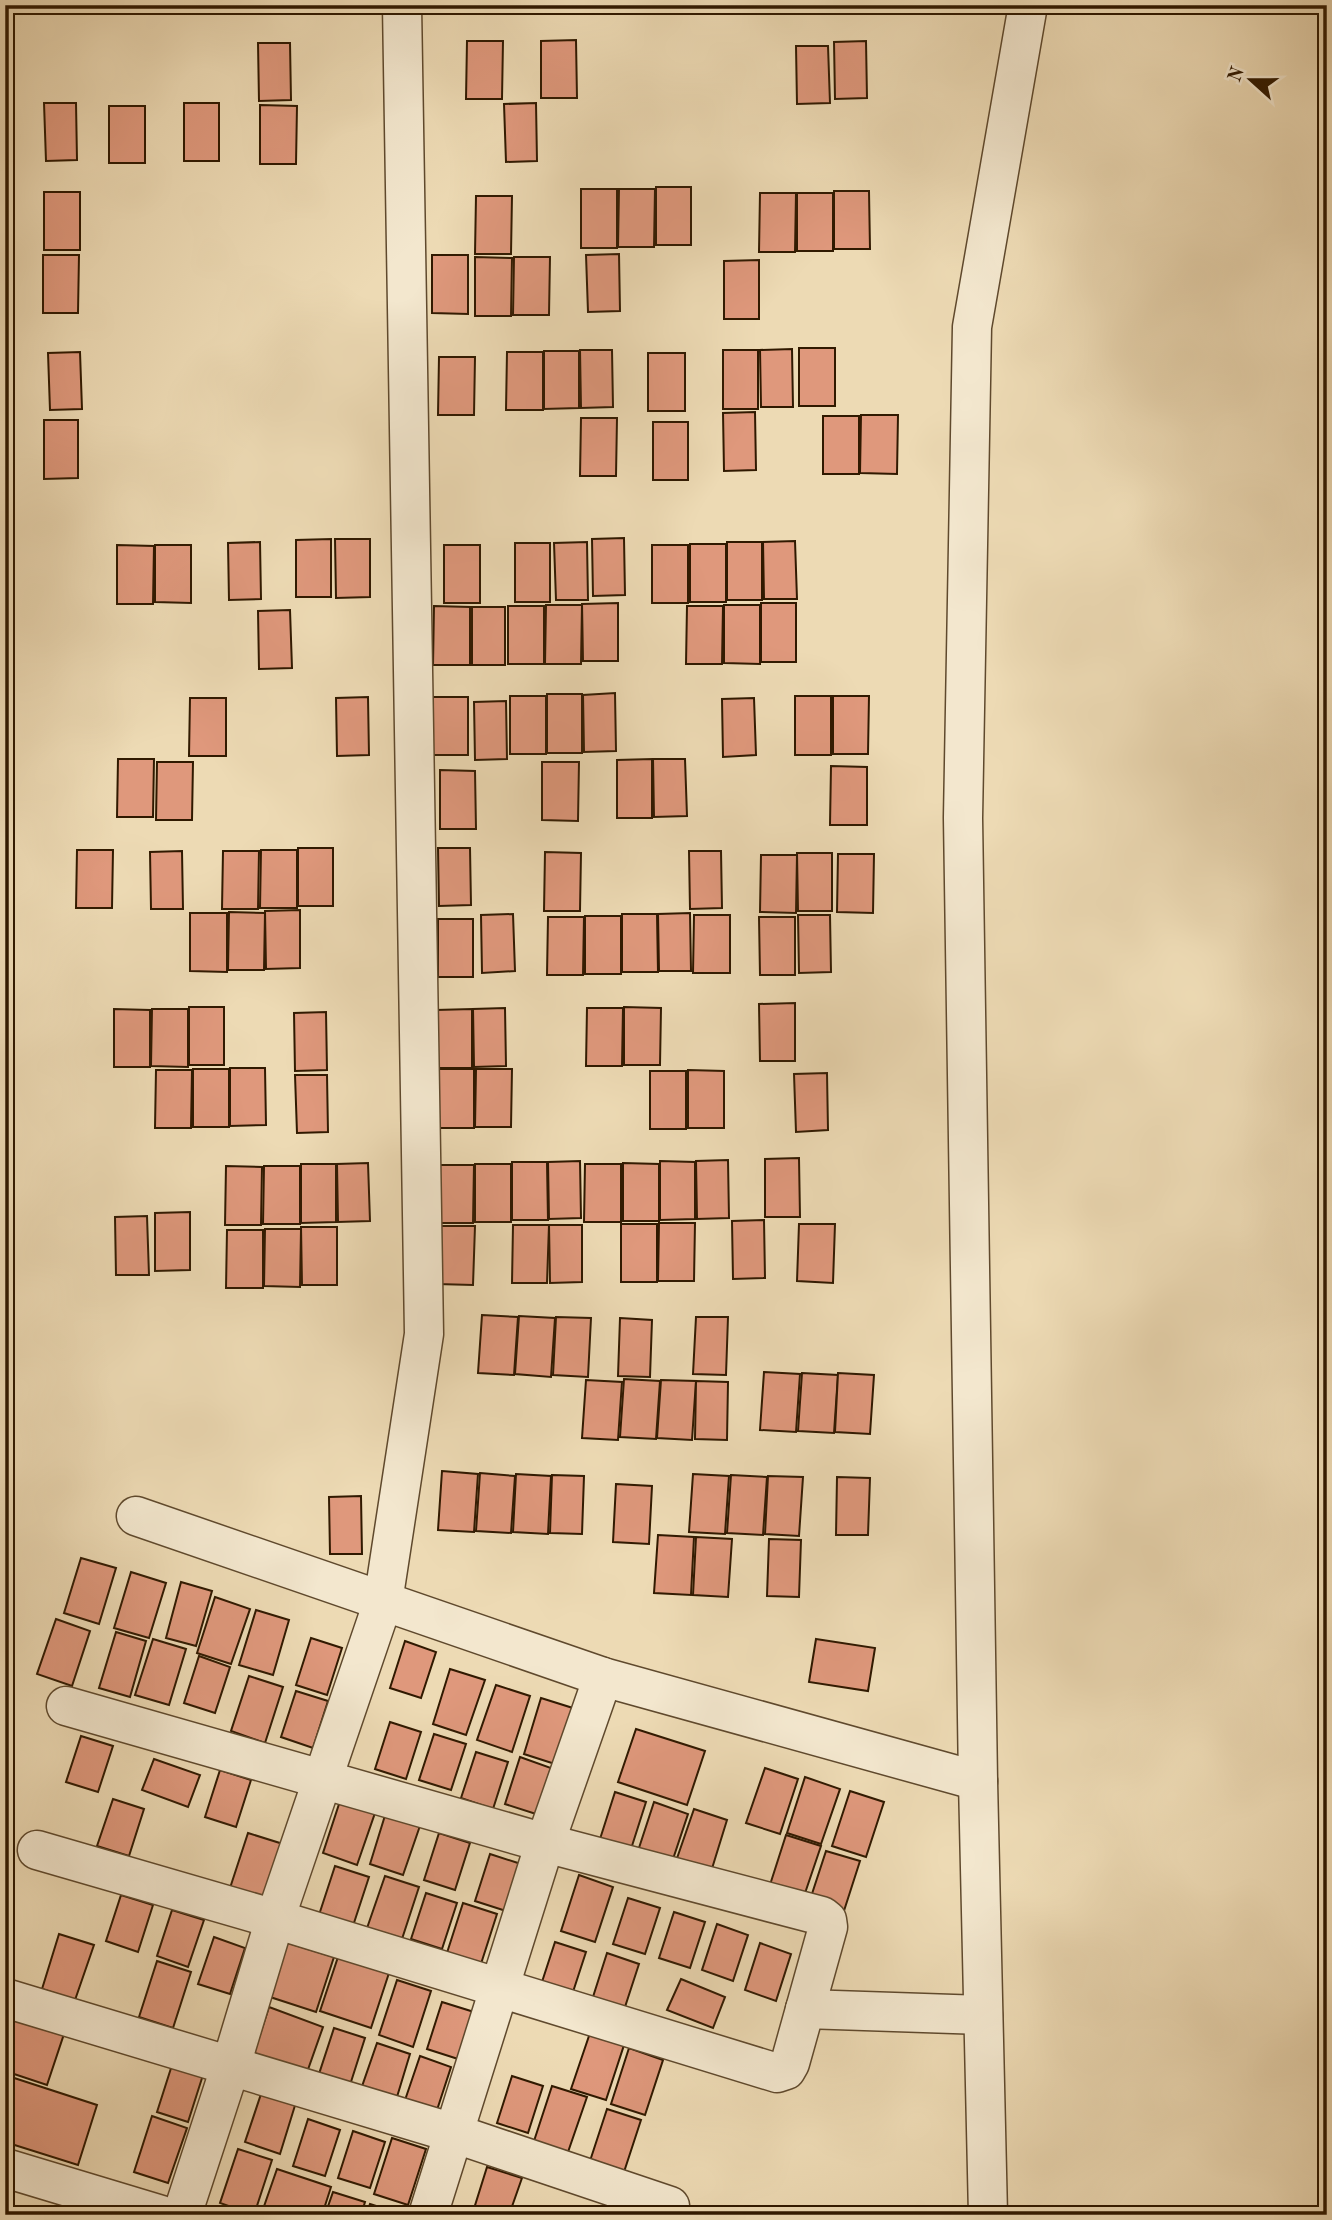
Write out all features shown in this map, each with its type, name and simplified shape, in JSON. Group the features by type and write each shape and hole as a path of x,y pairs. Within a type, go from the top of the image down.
{"street":[{"path":"182,2215 275,1919 383,1602 424,1334 402,5"},
{"path":"988,2215 978,1781 963,818 972,327 1028,5"},
{"path":"136,1516 603,1677 978,1781"},
{"path":"428,2215 545,1843 603,1677"},
{"path":"37,1850 275,1919 778,2073 786,2070 790,2063 828,1927 827,1920 822,1916 545,1843 66,1706"},
{"path":"5,1998 453,2133 670,2206"},
{"path":"805,2009 983,2015"},
{"path":"5,2168 161,2215"}],"building":[{"path":"576,40 577,98 541,98 541,41"},
{"path":"467,41 503,41 502,99 466,99"},
{"path":"866,41 867,98 835,99 834,42"},
{"path":"258,43 290,43 291,100 259,101"},
{"path":"796,46 828,46 830,103 797,104"},
{"path":"44,103 76,103 77,160 46,161"},
{"path":"184,103 219,103 219,161 184,161"},
{"path":"536,103 537,161 506,162 504,104"},
{"path":"260,105 297,106 296,164 260,164"},
{"path":"109,106 145,106 145,163 109,163"},
{"path":"656,187 691,187 691,245 656,245"},
{"path":"581,189 617,189 617,248 581,248"},
{"path":"619,189 655,189 654,247 618,247"},
{"path":"834,191 869,191 870,249 834,249"},
{"path":"44,192 80,192 80,250 44,250"},
{"path":"760,193 796,193 795,252 759,252"},
{"path":"797,193 833,193 833,251 797,251"},
{"path":"476,196 512,196 511,254 475,254"},
{"path":"619,254 620,311 588,312 586,255"},
{"path":"43,255 79,255 78,313 43,313"},
{"path":"432,255 468,255 468,314 432,313"},
{"path":"475,257 512,258 511,316 475,316"},
{"path":"514,257 550,257 549,315 513,315"},
{"path":"759,260 759,319 724,319 724,261"},
{"path":"799,348 835,348 835,406 799,406"},
{"path":"792,349 793,407 761,407 760,350"},
{"path":"580,350 612,350 613,407 581,408"},
{"path":"723,350 758,350 758,409 723,409"},
{"path":"544,351 579,351 579,408 544,409"},
{"path":"80,352 82,409 50,410 48,353"},
{"path":"507,352 543,352 543,410 506,410"},
{"path":"648,353 685,353 685,411 648,411"},
{"path":"439,357 475,357 474,415 438,415"},
{"path":"755,412 756,470 724,471 723,413"},
{"path":"861,415 898,415 897,474 860,473"},
{"path":"823,416 859,416 859,474 823,474"},
{"path":"581,418 617,418 616,476 580,476"},
{"path":"44,420 78,420 78,478 44,479"},
{"path":"653,422 688,422 688,480 653,480"},
{"path":"624,538 625,595 593,596 592,539"},
{"path":"331,539 331,597 296,597 296,540"},
{"path":"335,539 370,539 370,597 336,598"},
{"path":"795,541 797,599 764,599 763,542"},
{"path":"260,542 261,599 229,600 228,543"},
{"path":"587,542 588,600 556,600 554,543"},
{"path":"727,542 762,542 762,600 727,600"},
{"path":"515,543 550,543 550,602 515,602"},
{"path":"690,544 726,544 726,602 690,602"},
{"path":"117,545 154,546 153,604 117,604"},
{"path":"155,545 191,545 191,603 155,602"},
{"path":"444,545 480,545 480,603 444,603"},
{"path":"652,545 688,545 688,603 652,603"},
{"path":"618,603 618,661 583,661 582,604"},
{"path":"761,603 796,603 796,662 761,662"},
{"path":"546,605 582,605 581,664 545,664"},
{"path":"724,605 760,605 760,664 724,663"},
{"path":"434,606 470,607 470,665 433,665"},
{"path":"508,606 544,606 544,664 508,664"},
{"path":"687,606 723,606 722,664 686,664"},
{"path":"472,607 505,607 505,665 472,665"},
{"path":"290,610 292,668 259,669 258,611"},
{"path":"615,693 616,751 584,752 583,695"},
{"path":"547,694 582,694 582,753 547,753"},
{"path":"510,696 546,696 546,754 510,754"},
{"path":"795,696 831,696 831,755 795,755"},
{"path":"833,696 869,696 868,754 833,754"},
{"path":"368,697 369,755 337,756 336,698"},
{"path":"432,697 468,697 468,755 432,755"},
{"path":"190,698 226,698 226,756 189,756"},
{"path":"754,698 756,755 723,757 722,699"},
{"path":"506,701 507,759 475,760 474,702"},
{"path":"118,759 154,759 153,817 117,817"},
{"path":"652,759 652,818 617,818 617,760"},
{"path":"653,759 685,759 687,816 654,817"},
{"path":"157,762 193,762 192,820 156,820"},
{"path":"542,762 579,762 578,821 542,820"},
{"path":"831,766 867,767 867,825 830,825"},
{"path":"440,770 475,771 476,829 440,829"},
{"path":"298,848 333,848 333,906 298,906"},
{"path":"438,848 470,848 471,905 439,906"},
{"path":"77,850 113,850 112,908 76,908"},
{"path":"261,850 297,850 297,908 260,908"},
{"path":"182,851 183,909 151,909 150,852"},
{"path":"223,851 259,851 258,909 222,909"},
{"path":"689,851 721,851 722,908 690,909"},
{"path":"545,852 581,853 580,911 544,911"},
{"path":"797,853 832,853 832,911 798,911"},
{"path":"838,854 874,854 873,913 837,912"},
{"path":"761,855 797,855 796,913 760,912"},
{"path":"300,910 300,968 266,969 265,911"},
{"path":"229,912 265,913 264,970 228,970"},
{"path":"190,913 227,913 227,972 190,971"},
{"path":"690,913 691,971 659,971 658,914"},
{"path":"513,914 515,971 482,973 481,915"},
{"path":"622,914 657,914 658,972 622,972"},
{"path":"694,915 730,915 730,973 693,973"},
{"path":"798,915 830,915 831,972 799,973"},
{"path":"585,916 621,916 621,974 585,974"},
{"path":"548,917 584,917 583,975 547,975"},
{"path":"759,917 795,917 795,975 760,975"},
{"path":"438,919 473,919 473,977 438,977"},
{"path":"795,1003 795,1061 760,1061 759,1004"},
{"path":"189,1007 224,1007 224,1065 189,1065"},
{"path":"624,1007 661,1008 660,1065 624,1065"},
{"path":"505,1008 506,1066 474,1067 473,1009"},
{"path":"587,1008 623,1008 622,1066 586,1066"},
{"path":"114,1009 150,1010 150,1067 114,1067"},
{"path":"152,1009 188,1009 188,1067 151,1066"},
{"path":"472,1009 472,1068 437,1068 436,1010"},
{"path":"326,1012 327,1070 295,1071 294,1013"},
{"path":"230,1068 265,1068 266,1125 230,1126"},
{"path":"193,1069 229,1069 229,1127 193,1127"},
{"path":"438,1069 474,1069 474,1128 438,1128"},
{"path":"476,1069 512,1069 511,1127 475,1127"},
{"path":"156,1070 192,1070 191,1128 155,1128"},
{"path":"688,1070 724,1071 724,1128 688,1128"},
{"path":"650,1071 686,1071 686,1129 650,1129"},
{"path":"827,1073 828,1130 796,1132 794,1074"},
{"path":"295,1075 327,1075 328,1132 297,1133"},
{"path":"799,1158 800,1217 765,1217 765,1159"},
{"path":"728,1160 729,1218 697,1219 696,1161"},
{"path":"580,1161 581,1218 549,1219 548,1162"},
{"path":"660,1161 695,1162 695,1219 660,1220"},
{"path":"512,1162 547,1162 548,1220 512,1220"},
{"path":"368,1163 370,1221 338,1222 337,1164"},
{"path":"623,1163 659,1164 659,1221 623,1221"},
{"path":"301,1164 336,1164 336,1222 301,1223"},
{"path":"475,1164 511,1164 511,1222 475,1222"},
{"path":"585,1164 621,1164 621,1222 584,1222"},
{"path":"438,1165 474,1165 473,1223 437,1223"},
{"path":"226,1166 262,1167 261,1225 225,1225"},
{"path":"264,1166 300,1166 300,1224 263,1224"},
{"path":"190,1212 190,1270 155,1271 155,1213"},
{"path":"147,1216 149,1275 116,1275 115,1217"},
{"path":"764,1220 765,1278 733,1279 732,1221"},
{"path":"659,1223 695,1223 694,1281 658,1281"},
{"path":"621,1224 657,1224 657,1282 621,1282"},
{"path":"799,1224 835,1224 833,1283 797,1281"},
{"path":"513,1225 549,1225 547,1283 512,1283"},
{"path":"549,1225 582,1225 582,1282 550,1283"},
{"path":"439,1226 475,1226 473,1285 437,1284"},
{"path":"301,1227 337,1227 337,1285 302,1285"},
{"path":"265,1229 301,1229 300,1287 264,1286"},
{"path":"227,1230 263,1230 263,1288 226,1288"},
{"path":"482,1315 518,1317 514,1375 478,1373"},
{"path":"519,1316 555,1318 551,1377 515,1374"},
{"path":"556,1317 591,1318 588,1377 553,1375"},
{"path":"696,1317 728,1317 726,1375 693,1374"},
{"path":"620,1318 652,1320 650,1377 618,1376"},
{"path":"764,1372 800,1374 796,1432 760,1430"},
{"path":"802,1373 838,1375 834,1433 798,1431"},
{"path":"838,1373 874,1375 870,1434 835,1432"},
{"path":"624,1379 660,1381 656,1439 620,1437"},
{"path":"586,1380 622,1382 618,1440 582,1438"},
{"path":"661,1380 696,1381 692,1440 657,1438"},
{"path":"696,1381 728,1382 727,1440 695,1439"},
{"path":"442,1471 478,1474 474,1532 438,1530"},
{"path":"480,1473 515,1476 511,1533 476,1531"},
{"path":"516,1474 551,1476 548,1534 513,1532"},
{"path":"693,1474 729,1476 725,1534 689,1532"},
{"path":"552,1475 584,1476 582,1534 550,1533"},
{"path":"731,1475 767,1477 763,1535 727,1533"},
{"path":"768,1476 803,1477 799,1536 765,1534"},
{"path":"837,1477 870,1478 868,1535 836,1535"},
{"path":"616,1484 652,1486 649,1544 613,1542"},
{"path":"361,1496 362,1554 330,1554 329,1497"},
{"path":"658,1535 694,1537 691,1595 654,1593"},
{"path":"696,1537 732,1539 728,1597 693,1595"},
{"path":"769,1539 801,1540 799,1597 767,1596"},
{"path":"81,1558 116,1568 99,1624 64,1613"},
{"path":"131,1572 166,1583 149,1638 114,1628"},
{"path":"181,1582 212,1591 196,1646 166,1638"},
{"path":"215,1597 250,1609 231,1664 197,1653"},
{"path":"256,1610 289,1620 273,1675 239,1665"},
{"path":"56,1619 90,1631 72,1686 37,1674"},
{"path":"116,1632 146,1641 130,1697 99,1688"},
{"path":"311,1638 342,1648 327,1695 296,1685"},
{"path":"153,1639 186,1649 169,1705 135,1695"},
{"path":"816,1639 875,1648 868,1691 809,1682"},
{"path":"405,1641 436,1652 421,1698 390,1688"},
{"path":"199,1656 230,1667 215,1713 184,1703"},
{"path":"450,1669 485,1680 466,1735 433,1724"},
{"path":"249,1676 283,1687 265,1743 231,1731"},
{"path":"496,1685 530,1696 512,1752 477,1740"},
{"path":"296,1691 328,1701 313,1748 281,1737"},
{"path":"541,1698 576,1709 558,1765 524,1754"},
{"path":"390,1722 421,1732 406,1779 375,1769"},
{"path":"636,1729 705,1751 687,1805 618,1782"},
{"path":"434,1734 466,1744 451,1790 419,1780"},
{"path":"81,1736 113,1746 98,1792 66,1782"},
{"path":"476,1752 508,1762 493,1809 461,1798"},
{"path":"520,1757 551,1768 536,1814 505,1804"},
{"path":"154,1759 200,1775 188,1807 142,1790"},
{"path":"765,1768 798,1779 780,1834 746,1823"},
{"path":"220,1770 251,1780 236,1827 205,1817"},
{"path":"805,1777 840,1789 821,1844 787,1833"},
{"path":"850,1791 884,1802 866,1857 832,1846"},
{"path":"615,1792 646,1802 631,1849 600,1839"},
{"path":"341,1798 376,1810 357,1865 323,1853"},
{"path":"113,1799 144,1809 129,1856 97,1846"},
{"path":"654,1802 688,1814 670,1868 636,1857"},
{"path":"387,1809 422,1820 403,1875 370,1864"},
{"path":"694,1809 727,1820 710,1875 675,1864"},
{"path":"248,1833 283,1844 264,1899 230,1888"},
{"path":"439,1833 470,1843 455,1890 424,1880"},
{"path":"786,1835 821,1846 802,1902 768,1891"},
{"path":"826,1851 860,1861 842,1917 808,1906"},
{"path":"490,1854 521,1864 506,1911 475,1901"},
{"path":"335,1866 369,1877 351,1932 317,1921"},
{"path":"579,1875 613,1887 595,1942 561,1931"},
{"path":"385,1876 419,1887 401,1942 366,1931"},
{"path":"426,1893 457,1903 442,1949 411,1939"},
{"path":"121,1895 153,1905 138,1952 106,1941"},
{"path":"628,1898 660,1908 645,1954 613,1944"},
{"path":"463,1903 497,1914 479,1970 445,1959"},
{"path":"172,1910 204,1920 188,1967 157,1956"},
{"path":"674,1912 705,1922 690,1968 659,1958"},
{"path":"717,1924 748,1935 733,1981 702,1970"},
{"path":"59,1934 94,1945 75,2000 42,1989"},
{"path":"214,1937 245,1948 230,1994 198,1984"},
{"path":"282,1941 334,1957 316,2012 264,1995"},
{"path":"555,1942 586,1952 571,1998 540,1988"},
{"path":"760,1943 791,1954 776,2001 745,1990"},
{"path":"607,1953 639,1964 624,2010 592,2000"},
{"path":"338,1957 389,1973 371,2028 320,2011"},
{"path":"157,1961 191,1972 173,2028 139,2017"},
{"path":"681,1979 725,1997 713,2028 667,2010"},
{"path":"397,1980 431,1991 413,2047 379,2035"},
{"path":"442,2002 474,2012 458,2059 427,2049"},
{"path":"269,2007 323,2027 305,2078 252,2059"},
{"path":"14,2014 65,2031 47,2085 5,2071 5,2039"},
{"path":"334,2028 365,2038 350,2085 319,2074"},
{"path":"590,2033 624,2045 606,2100 571,2089"},
{"path":"377,2043 410,2054 393,2110 358,2098"},
{"path":"629,2048 663,2060 645,2115 611,2104"},
{"path":"420,2056 451,2067 436,2113 404,2103"},
{"path":"172,2065 203,2075 188,2122 157,2112"},
{"path":"5,2075 97,2105 78,2165 5,2142"},
{"path":"512,2076 543,2086 528,2133 497,2123"},
{"path":"552,2086 587,2097 568,2152 534,2141"},
{"path":"263,2088 297,2099 280,2154 245,2142"},
{"path":"607,2109 641,2120 623,2175 589,2164"},
{"path":"152,2116 187,2128 168,2183 134,2172"},
{"path":"308,2119 340,2130 325,2176 293,2166"},
{"path":"353,2131 385,2142 370,2188 338,2178"},
{"path":"392,2138 426,2149 408,2205 374,2194"},
{"path":"238,2149 272,2160 254,2215 220,2203"},
{"path":"487,2167 522,2178 509,2215 472,2215"},
{"path":"277,2169 331,2187 322,2215 261,2215"},
{"path":"333,2192 365,2202 361,2215 325,2215"},
{"path":"370,2204 401,2214 401,2215 366,2215"}]}
